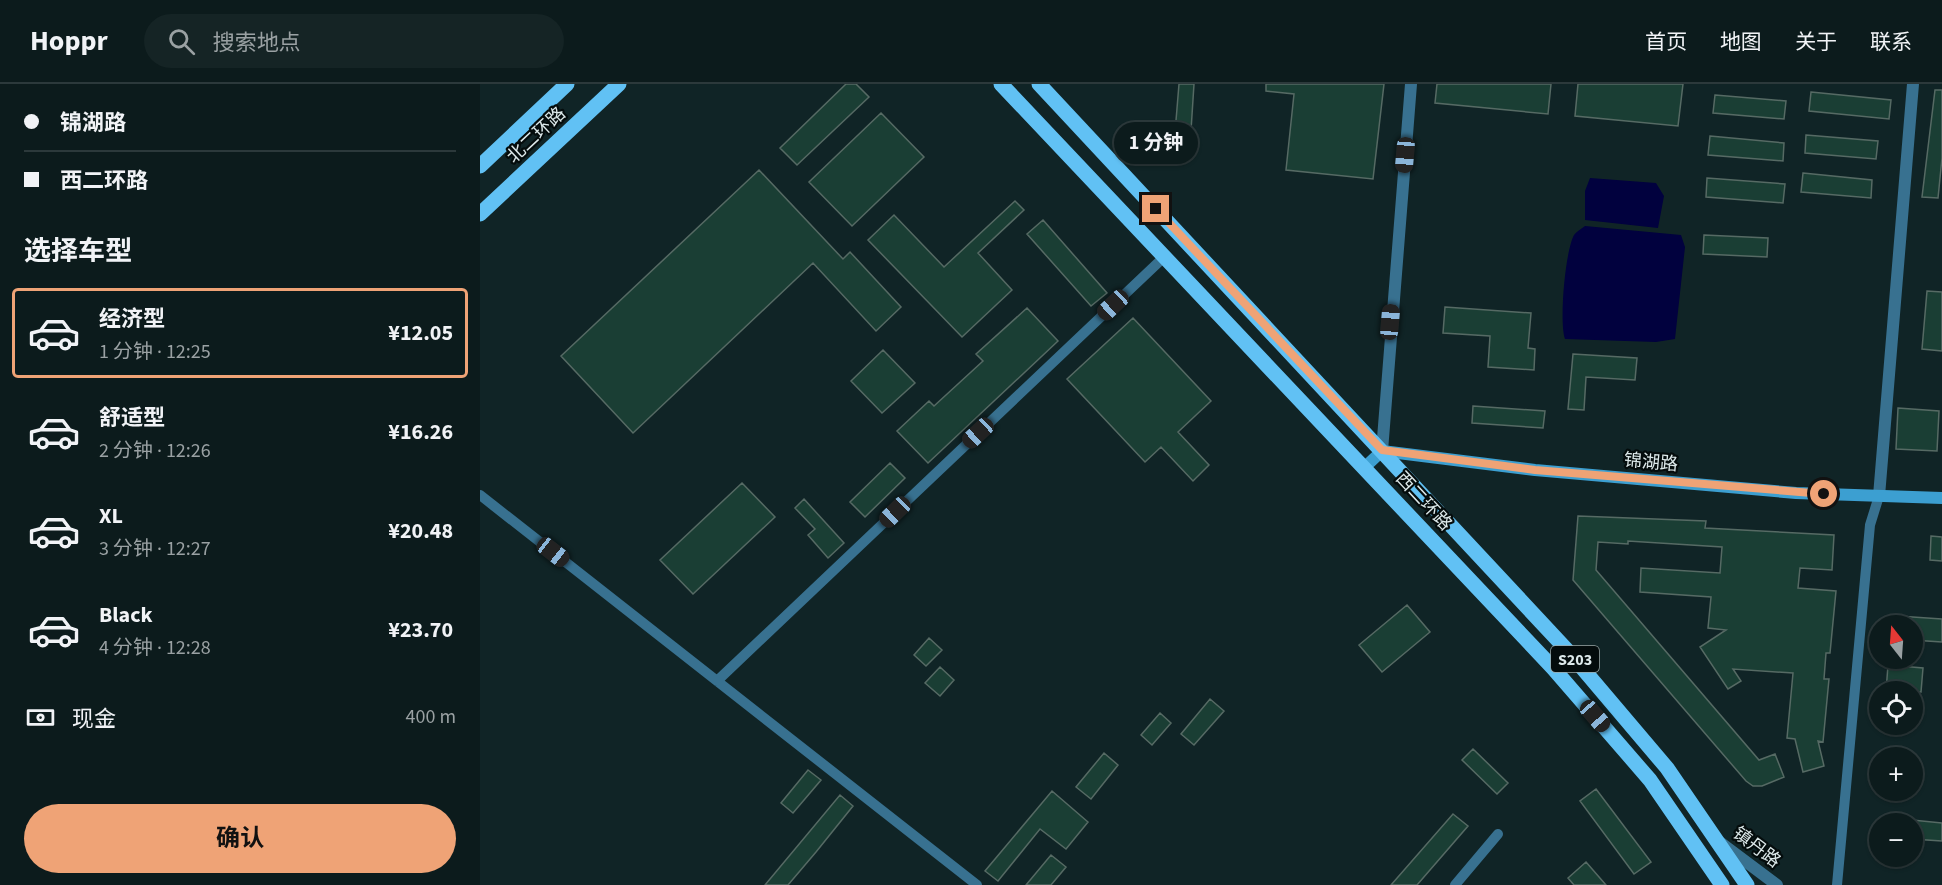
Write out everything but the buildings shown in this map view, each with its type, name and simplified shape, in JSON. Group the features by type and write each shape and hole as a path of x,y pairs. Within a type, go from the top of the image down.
{"main road":[{"name":"北二环路","path":"480,166 567,84"},
{"name":"北二环路","path":"480,214 620,84"},
{"name":"西二环路","path":"1000,84 1553,668 1650,780 1722,885"},
{"name":"西二环路","path":"1039,84 1567,650 1667,768 1747,885"},
{"path":"1164,257 1182,237"},
{"path":"1365,467 1382,450"},
{"name":"锦湖路","path":"1382,450 1535,470 1796,493 1942,498"},
{"path":"1697,850 1715,839"}],"street":[{"path":"1382,450 1411,84"},
{"path":"1837,885 1870,525 1879,496 1913,84"},
{"path":"717,681 1164,257"},
{"path":"480,495 977,885"},
{"path":"1455,885 1498,834"},
{"name":"镇丹路","path":"1715,839 1777,885"}],"shaded area":[{"path":"1590,178 1656,183 1664,196 1658,228 1585,220 1585,191"},
{"path":"1585,226 1681,235 1685,247 1675,339 1656,342 1565,339 1563,303 1568,256 1574,235"}],"route":[{"path":"1156,209 1382,450 1535,470 1824,494"}]}
